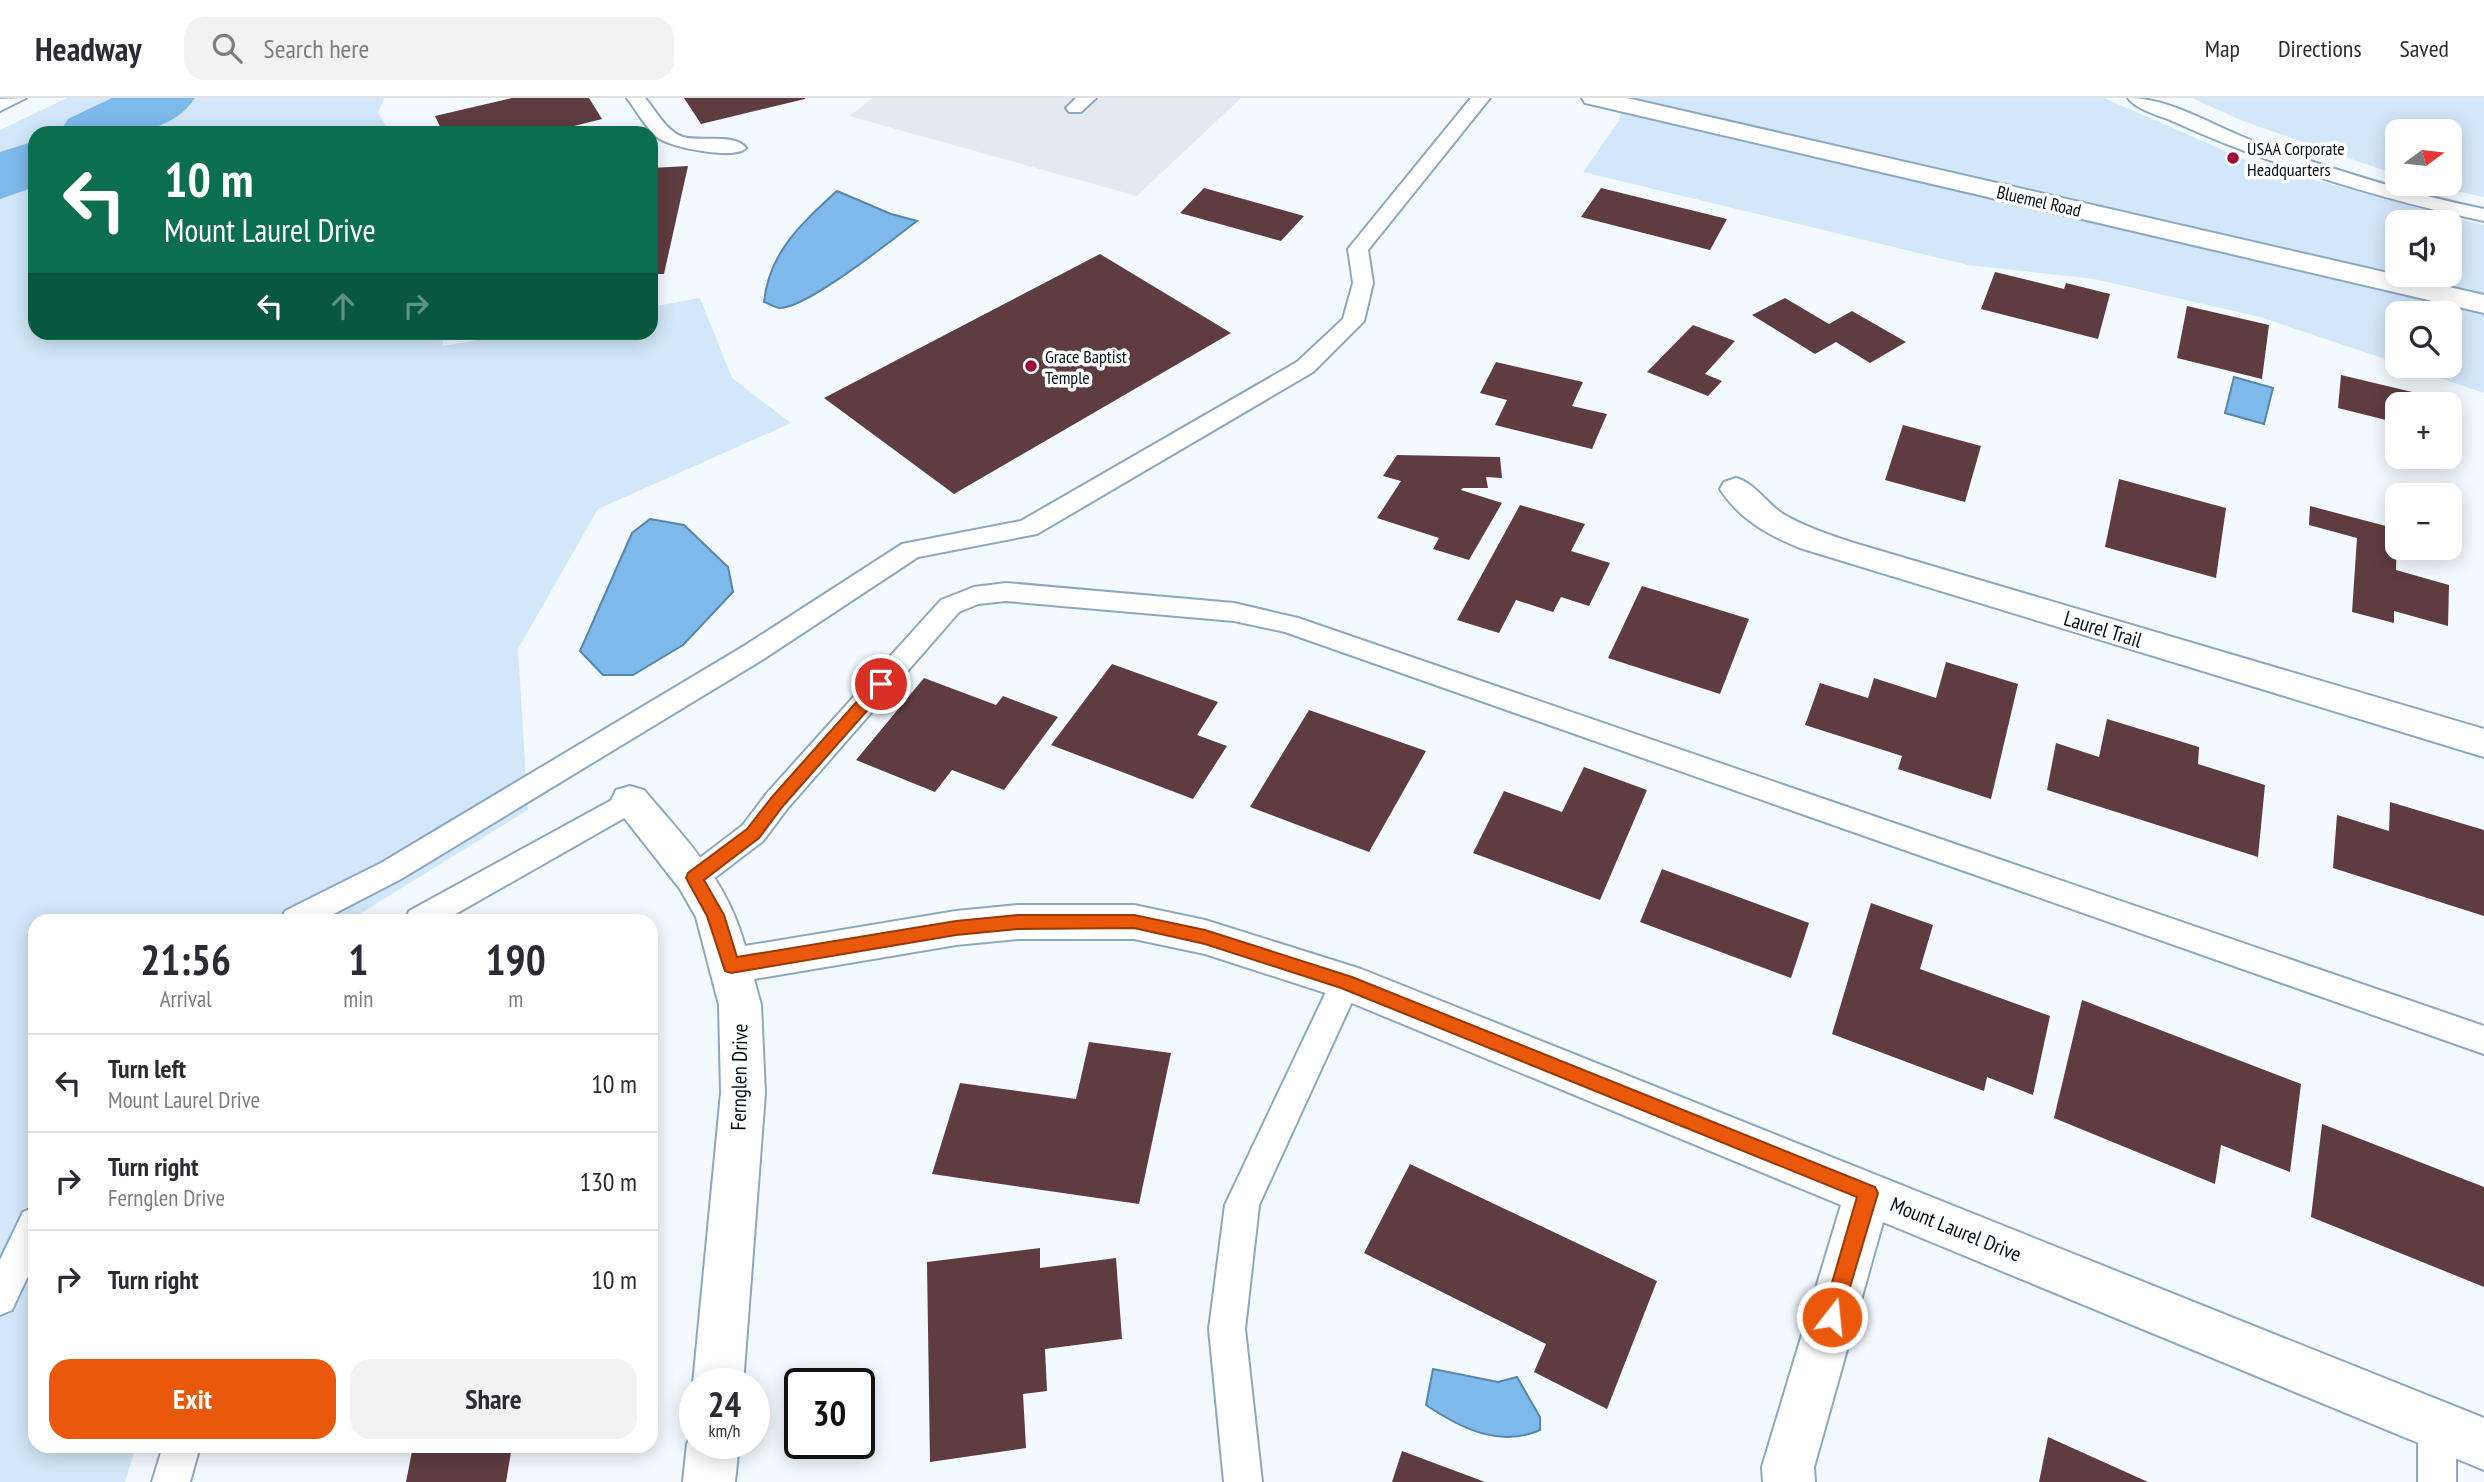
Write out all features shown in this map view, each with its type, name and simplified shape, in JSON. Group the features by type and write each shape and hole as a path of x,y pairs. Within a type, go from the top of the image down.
{"street":[{"name":"Bluemel Road","path":"1594,98 2484,304"},
{"name":"Laurel Trail","path":"1736,489 1749,505 1784,531 1842,551 2484,743"},
{"name":"Fernglen Drive","path":"631,801 694,878 716,915 740,1005 743,1093 719,1368"},
{"name":"Mount Laurel Drive","path":"731,966 1006,923 1134,922 1205,937 1346,982 2484,1444"},
{"path":"1789,1482 1788,1467 1868,1193"},
{"path":"709,1482 711,1459"}],"lane":[{"path":"0,106 17,98"},
{"path":"636,98 652,126"},
{"path":"308,914 391,871 753,653 911,550 1028,528 1305,367 1353,321 1363,283 1358,249 1481,98"},
{"path":"2137,98 2177,118 2271,155 2443,207 2484,215"},
{"path":"658,135 679,142 737,148"},
{"path":"694,878 753,834 777,801 950,606 974,596 1006,592 1220,610 1289,624 2484,1040"},
{"path":"431,914 631,801"},
{"path":"1243,1482 1227,1329 1242,1205 1346,982"},
{"path":"0,1298 28,1238"},
{"path":"2437,1426 2437,1482"},
{"path":"172,1482 180,1453"}],"shaded area":[{"path":"67,98 384,98 378,113 386,126 28,126 28,340 443,340 443,346 477,340 658,340 658,306 700,298 732,378 791,423 598,509 518,649 528,810 360,914 28,914 28,1453 134,1453 125,1482 0,1482 0,130"},
{"path":"873,98 1241,98 1137,196 849,116"},
{"path":"1624,98 2104,98 2255,164 2428,210 2385,210 2385,287 2462,287 2462,219 2484,225 2484,393 2440,378 2462,378 2462,301 2385,301 2385,359 2260,317 2094,279 1968,265 1583,172 1619,121"},
{"path":"2192,98 2484,98 2484,197 2462,192 2462,119 2385,119 2385,171 2243,121"}],"water":[{"path":"837,191 891,214 917,221 849,272 808,298 779,308 764,302 767,284 780,253 800,227"},
{"path":"2234,377 2273,388 2264,424 2225,413"},
{"path":"650,519 684,525 728,567 733,592 683,645 633,675 603,675 580,651 632,533"},
{"path":"1433,1369 1498,1382 1517,1377 1540,1417 1540,1430 1510,1437 1495,1436 1466,1428 1453,1421 1426,1405"}],"building":[{"path":"512,98 589,98 602,119 574,126 440,126 435,116"},
{"path":"684,98 805,98 805,99 701,124"},
{"path":"688,166 664,274 658,274 658,168"},
{"path":"1204,188 1304,216 1281,241 1180,213"},
{"path":"1601,188 1727,219 1710,250 1581,217"},
{"name":"Grace Baptist Temple","path":"1100,254 1231,333 954,494 824,398"},
{"path":"1995,272 2064,289 2066,283 2110,294 2098,339 1981,309"},
{"path":"1785,298 1829,324 1852,311 1906,342 1870,363 1836,342 1815,354 1752,315"},
{"path":"2187,306 2269,325 2262,379 2177,358"},
{"path":"1693,325 1735,341 1705,374 1722,381 1708,396 1647,372"},
{"path":"1496,362 1583,382 1572,406 1607,414 1592,449 1495,425 1507,400 1480,393"},
{"path":"2341,375 2412,392 2385,392 2385,420 2338,408"},
{"path":"1903,425 1981,446 1965,502 1885,480"},
{"path":"1397,455 1500,457 1502,478 1486,477 1488,488 1461,490 1502,503 1469,560 1433,549 1439,538 1377,518 1401,481 1383,476"},
{"path":"2119,479 2226,508 2216,578 2105,547"},
{"path":"1520,505 1585,524 1571,551 1610,563 1589,606 1561,597 1553,612 1516,600 1499,633 1457,620"},
{"path":"2310,506 2385,526 2385,560 2396,560 2396,570 2449,585 2448,626 2394,611 2394,623 2352,612 2357,538 2309,525"},
{"path":"1642,586 1749,619 1720,694 1608,658"},
{"path":"1946,662 2018,684 1991,799 1898,769 1902,756 1805,725 1820,683 1868,698 1874,678 1936,698"},
{"path":"1112,664 1218,702 1197,735 1227,746 1193,799 1051,745"},
{"path":"924,678 996,705 1003,696 1058,717 1004,790 952,770 935,792 856,760"},
{"path":"1309,710 1426,751 1369,852 1250,807"},
{"path":"2107,719 2199,747 2198,764 2265,785 2258,857 2047,790 2056,743 2099,757"},
{"path":"1584,767 1647,790 1600,900 1473,853 1504,791 1562,812"},
{"path":"2390,802 2484,830 2484,916 2333,868 2337,815 2389,831"},
{"path":"1662,869 1809,923 1791,978 1640,922"},
{"path":"1871,903 1933,925 1920,969 2050,1016 2033,1095 1987,1077 1984,1091 1832,1034"},
{"path":"2082,1000 2301,1084 2290,1172 2221,1145 2215,1184 2054,1118"},
{"path":"1089,1042 1171,1053 1139,1204 932,1174 960,1083 1076,1099"},
{"path":"2322,1124 2484,1187 2484,1287 2311,1217"},
{"path":"1410,1164 1657,1281 1607,1409 1534,1372 1546,1344 1364,1253"},
{"path":"1040,1248 1040,1268 1116,1258 1122,1339 1045,1349 1047,1391 1023,1394 1026,1448 930,1462 927,1262"},
{"path":"2048,1437 2148,1482 2039,1482"},
{"path":"1402,1451 1485,1482 1392,1482"},
{"path":"412,1453 511,1453 506,1482 406,1482"}],"waterway":[{"path":"106,126 163,98"},
{"path":"0,178 28,164"}],"place":[{"name":"USAA Corporate Headquarters","path":"2233,158"},
{"name":"Grace Baptist Temple","path":"1031,366"}],"route":[{"path":"881,684 777,801 753,834 694,878 716,915 731,966 956,928 1018,922 1134,922 1205,937 1346,982 1868,1193 1832,1317"}]}
